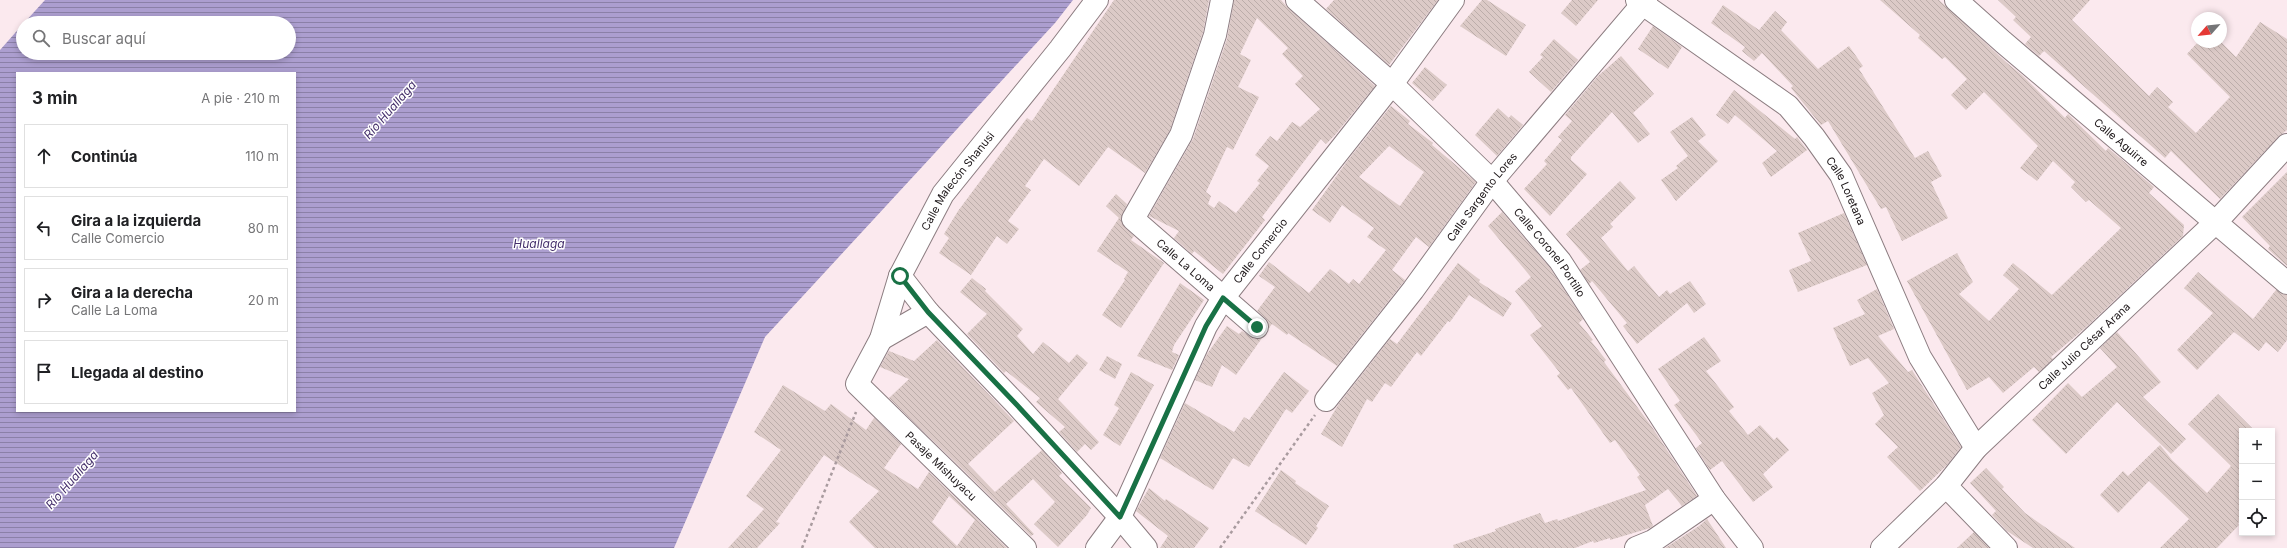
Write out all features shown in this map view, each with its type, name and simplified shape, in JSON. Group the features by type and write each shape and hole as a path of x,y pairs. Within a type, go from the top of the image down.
{"street":[{"name":"Calle Malecón Shanusi","path":"857,384 881,339 900,276 943,194 1060,49 1096,0"},
{"name":"Calle La Loma","path":"1222,0 1215,35 1181,135 1133,219 1257,327"},
{"name":"Calle Coronel Portillo","path":"1297,0 1392,84 1492,182 1560,261 1714,499 1752,548"},
{"name":"Calle Comercio","path":"1097,548 1120,517 1206,326 1223,298 1392,84 1453,0"},
{"name":"Calle Aguirre","path":"1956,0 2003,42 2287,283"},
{"name":"Calle Sargento Lores","path":"1326,400 1413,290 1492,182 1642,1"},
{"name":"Calle Loretana","path":"1642,1 1788,106 1814,137 1841,175 1920,357 1976,448"},
{"name":"Calle Julio César Arana","path":"1882,548 1946,486 1976,448 2216,222 2287,145"},
{"path":"900,276 928,312 1016,404 1120,517 1146,548"},
{"path":"881,339 928,312"},
{"name":"Pasaje Mishuyacu","path":"857,384 1025,548"},
{"path":"1946,486 2006,548"},
{"path":"1636,548 1653,541 1714,499"}],"path":[{"path":"802,548 850,433 858,405 857,384"},
{"path":"1220,548 1326,400"}],"water":[{"name":"Huallaga","path":"45,0 1073,0 1055,23 765,337 674,548 0,548 0,50 16,32 16,60 296,60 296,16 30,16"}],"building":[{"path":"1114,0 1209,0 1203,32 1170,130 1145,173 1108,147 1079,186 1044,159 1025,186 1031,190 1008,221 1019,229 1007,244 997,236 971,275 939,253 949,238 944,234 958,211 1027,118 1032,121"},
{"path":"1234,0 1281,0 1289,9 1375,86 1326,144 1321,139 1262,217 1265,220 1223,274 1194,251 1192,254 1174,238 1179,231 1149,216 1193,139 1227,39","holes":["1257,18 1288,48 1282,54 1303,76 1295,84 1320,109 1300,127 1292,122 1277,141 1270,136 1255,155 1269,166 1257,181 1260,183 1236,213 1219,201 1214,208 1208,204 1211,196 1206,192 1227,147 1233,150 1259,97 1238,87 1251,60 1240,54"]},
{"path":"1334,0 1438,0 1389,65 1326,9"},
{"path":"1482,0 1487,0 1526,25 1506,56 1460,26"},
{"path":"1572,0 1598,0 1576,26 1561,13"},
{"path":"1880,0 1939,0 2022,75 2065,118 2068,114 2106,151 2108,148 2154,187 2149,193 2184,225 2183,236 2084,329 2051,357 2053,359 2039,372 2034,367 2003,393 1989,377 1967,390 1907,281 1957,253 1973,282 1959,294 1989,321 2019,289 2003,275 2013,263 2052,295 2121,228 2089,200 2086,202 2071,187 2075,182 2053,161 2037,181 2020,168 2038,146 1984,92 1966,110 1951,95 1967,79 1945,57 1942,59 1918,38 1920,35"},
{"path":"1998,0 2090,0 2072,20 2149,96 2157,87 2173,102 2168,107 2196,133 2230,97 2187,54 2192,48 2227,48 2236,57 2260,22 2287,39 2287,130 2278,137 2220,199 2171,151 2165,158 2044,51 2039,56 2025,44 2031,37 2013,20 2016,17"},
{"path":"1723,5 1759,30 1775,11 1787,22 1781,30 1818,69 1849,46 1863,66 1859,69 1915,158 1928,151 1942,176 1931,182 1948,218 1902,241 1886,207 1881,209 1828,121 1821,125 1791,88 1793,86 1762,53 1754,61 1742,51 1745,47 1711,23"},
{"path":"1653,26 1682,47 1668,69 1638,49"},
{"path":"1554,39 1578,60 1551,92 1529,72 1543,57 1540,55"},
{"path":"1621,56 1654,94 1633,113 1650,134 1638,143 1612,112 1571,157 1571,160 1587,174 1550,216 1524,189 1547,164 1544,161 1562,140 1558,137 1572,121 1565,115 1598,76"},
{"path":"1425,67 1447,85 1433,101 1412,83"},
{"path":"1734,90 1795,139 1797,137 1807,150 1771,177 1762,163 1777,151 1735,115 1728,124 1716,115"},
{"path":"1391,106 1410,121 1408,124 1433,143 1432,145 1476,182 1429,247 1416,237 1392,270 1405,280 1337,366 1272,324 1269,328 1265,318 1257,311 1275,287 1259,276 1269,262 1309,293 1330,269 1349,284 1353,279 1359,284 1386,250 1367,237 1374,228 1342,205 1330,223 1312,210 1348,160","holes":["1389,146 1424,172 1400,206 1359,177"]},
{"path":"1498,108 1509,118 1511,115 1523,125 1497,156 1475,135"},
{"path":"1692,117 1706,135 1698,141 1718,161 1676,201 1661,180 1678,168 1676,166 1688,156 1670,132"},
{"path":"2287,172 2287,266 2268,249 2270,246 2242,217"},
{"path":"1620,181 1636,198 1610,224 1613,227 1601,238 1628,271 1634,266 1659,297 1667,290 1670,294 1690,281 1706,304 1694,313 1687,303 1637,344 1623,326 1627,323 1592,281 1589,284 1580,270 1590,262 1566,234"},
{"path":"1116,194 1127,204 1121,219 1125,228 1134,236 1131,240 1164,263 1121,328 1102,315 1125,280 1124,279 1128,272 1097,251 1119,218 1106,206"},
{"path":"1502,212 1550,268 1583,319 1579,323 1593,340 1591,341 1606,360 1604,362 1652,427 1697,496 1682,506 1668,489 1645,505 1653,526 1650,528 1610,540 1610,538 1594,543 1593,541 1575,548 1454,548 1453,545 1496,531 1495,529 1540,513 1545,523 1557,519 1558,521 1646,490 1637,477 1640,475 1615,440 1610,443 1571,388 1568,390 1557,376 1560,373 1530,335 1542,326 1515,291 1531,277 1488,226"},
{"path":"1844,213 1867,265 1798,292 1789,270 1811,261 1798,233"},
{"path":"1458,263 1480,280 1479,282 1512,303 1503,317 1469,295 1450,322 1448,321 1421,356 1417,352 1391,387 1385,383 1372,402 1367,399 1342,447 1321,434 1338,405 1390,339 1397,344"},
{"path":"2198,272 2253,319 2276,290 2287,295 2287,340 2278,352 2266,342 2259,351 2234,332 2197,370 2177,350 2213,313 2184,288"},
{"path":"972,278 986,289 985,291 1023,329 1017,336 1033,354 1043,342 1069,363 1077,354 1088,363 1058,399 1099,442 1091,450 1085,444 1077,452 1059,432 1065,427 1036,402 1040,398 1006,371 1004,373 967,334 987,314 960,292"},
{"path":"1180,283 1204,300 1174,345 1172,352 1179,355 1172,370 1137,356"},
{"path":"1877,289 1894,329 1878,336 1908,372 1912,370 1961,447 1947,465 1920,491 1887,457 1898,447 1875,424 1884,415 1872,393 1889,383 1868,358 1850,366 1833,328 1865,314 1857,300"},
{"path":"1227,326 1239,334 1242,331 1254,339 1262,338 1236,375 1222,365 1212,387 1195,380 1207,354"},
{"path":"2117,332 2161,382 2143,397 2186,439 2171,454 2117,402 2066,454 2032,420 2068,383 2082,397 2117,367 2100,348"},
{"path":"1704,337 1721,361 1706,371 1734,407 1729,411 1748,435 1760,425 1774,440 1777,437 1789,450 1763,474 1773,487 1753,502 1722,461 1710,470 1696,448 1702,443 1674,405 1680,401 1658,369"},
{"path":"937,340 1014,421 968,464 995,492 1042,450 1062,473 1059,476 1091,508 1087,515 1058,547 1034,524 1055,502 1033,479 1006,504 1034,534 1031,536 889,398 909,379 880,367 889,351 914,361"},
{"path":"1107,356 1122,364 1115,379 1099,370"},
{"path":"1131,372 1154,385 1120,446 1103,435 1119,408 1114,405"},
{"path":"1284,372 1309,391 1292,413 1286,409 1249,467 1233,458 1213,490 1160,458 1185,403 1234,432 1244,417 1249,420"},
{"path":"783,385 825,411 831,404 866,430 874,418 901,444 884,468 918,489 929,472 1007,548 875,548 849,522 879,491 824,455 776,522 780,523 757,548 728,548 764,509 746,496 781,450 754,432","holes":["949,496 975,520 957,546 932,522"]},
{"path":"2218,394 2252,428 2239,428 2239,525 2217,548 2160,548 2189,519 2149,481 2118,513 2100,495 2123,471 2128,476 2160,445 2172,460 2207,493 2231,466 2188,424"},
{"path":"1986,468 2004,487 2002,489 2025,513 2075,548 2033,548 2007,531 1992,515 1996,511 1970,483"},
{"path":"1281,470 1296,481 1295,483 1329,506 1316,526 1318,528 1306,545 1255,511"},
{"path":"1149,488 1165,501 1166,499 1209,528 1194,548 1160,548 1168,536 1136,511"},
{"path":"1707,519 1726,548 1665,548 1699,526"},
{"path":"1974,532 1989,548 1957,548"}],"route":[{"path":"900,276 928,312 1016,404 1120,517 1178,393 1206,326 1223,298 1257,327"}],"water label":[{"name":"Río Huallaga","path":"390,110"},
{"name":"Río Huallaga","path":"72,480"}]}
